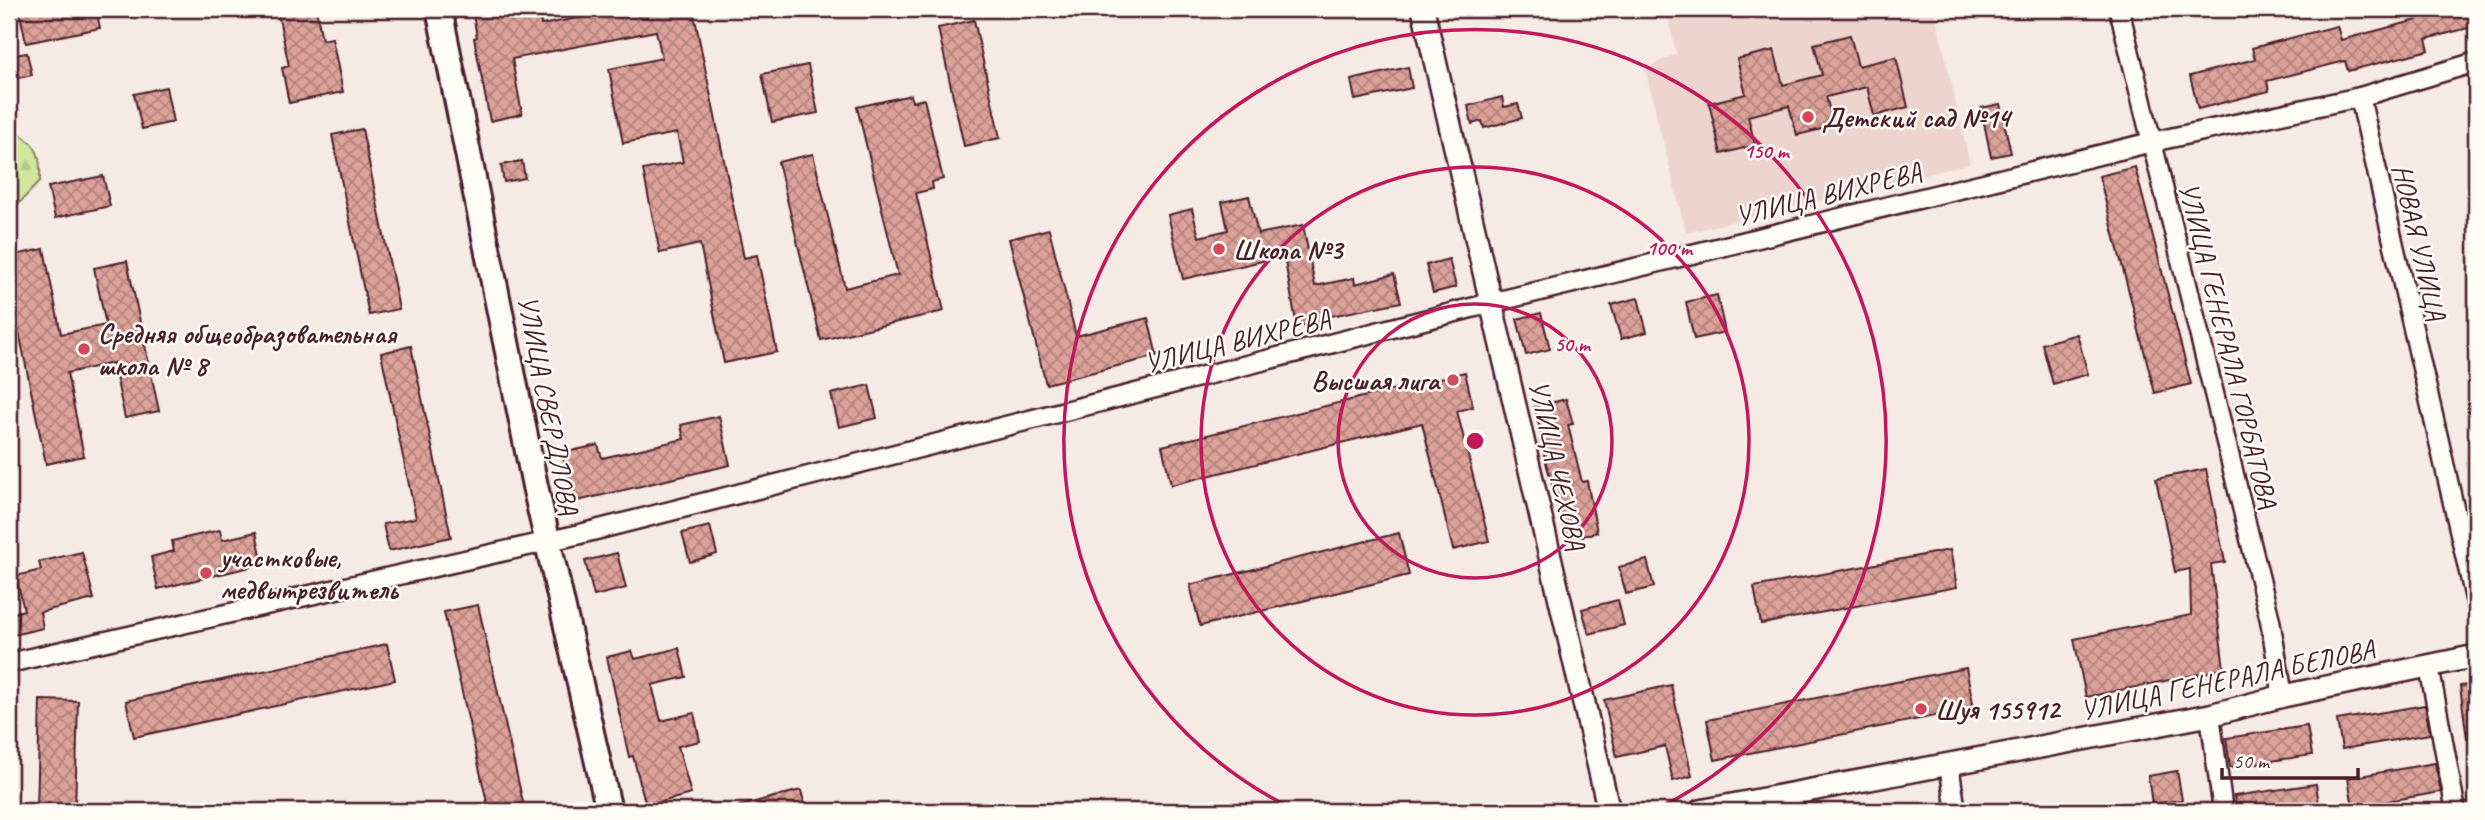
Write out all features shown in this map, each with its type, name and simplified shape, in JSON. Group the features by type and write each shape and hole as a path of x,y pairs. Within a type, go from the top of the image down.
{"main road":[{"name":"УЛИЦА СВЕРДЛОВА","path":"439,9 547,542 609,811"}],"street":[{"name":"УЛИЦА ЧЕХОВА","path":"1423,9 1609,811"},
{"name":"УЛИЦА ГЕНЕРАЛА ГОРБАТОВА","path":"2119,9 2270,620 2283,696"},
{"name":"УЛИЦА ВИХРЕВА","path":"9,663 547,542 1491,303 2152,142 2360,97 2476,62"},
{"name":"НОВАЯ УЛИЦА","path":"2360,97 2476,603"},
{"name":"УЛИЦА ГЕНЕРАЛА БЕЛОВА","path":"1700,811 2210,715 2283,696 2476,656"},
{"path":"2429,666 2456,811"},
{"path":"2210,715 2223,811"},
{"path":"1949,765 1956,811"}],"shaded area":[{"name":"Детский сад №14","path":"1666,9 1934,9 1970,164 1686,233 1645,69 1676,54"}],"green space":[{"path":"17,132 30,142 37,152 40,181 9,214 9,134"}],"building":[{"path":"19,9 96,9 100,28 26,43"},
{"path":"277,9 316,9 322,40 332,38 343,92 289,103 282,68 289,66"},
{"path":"472,9 540,9 541,25 625,9 636,9 638,16 675,9 693,9 744,258 757,255 777,352 724,363 700,244 660,253 643,170 683,162 677,133 623,143 609,69 662,58 656,31 512,59 522,114 490,121 474,38 477,37"},
{"path":"2414,9 2476,9 2476,26 2426,39 2429,50 2348,71 2345,61 2267,81 2269,91 2198,109 2190,76 2255,59 2252,48 2337,26 2341,40 2417,20"},
{"path":"974,20 1000,138 964,146 938,28"},
{"path":"1850,35 1858,66 1896,57 1908,107 1874,116 1867,87 1826,97 1834,126 1797,135 1789,106 1748,116 1755,145 1721,154 1709,103 1746,94 1737,59 1774,50 1783,85 1822,75 1814,44"},
{"path":"27,53 32,75 9,80 9,56"},
{"path":"808,65 818,113 772,122 762,74"},
{"path":"1408,67 1412,88 1355,100 1351,80"},
{"path":"166,87 173,122 142,129 134,94"},
{"path":"911,95 912,102 924,99 943,179 932,182 933,189 916,193 944,311 821,340 778,162 813,154 845,288 898,275 857,107"},
{"path":"1502,97 1504,107 1518,104 1522,118 1484,128 1482,121 1472,124 1468,106"},
{"path":"2000,104 2011,153 1991,157 1981,108"},
{"path":"362,129 399,309 369,315 332,135"},
{"path":"522,161 525,178 504,182 501,165"},
{"path":"2135,167 2191,384 2155,393 2099,176"},
{"path":"103,176 110,206 55,218 48,187"},
{"path":"1249,196 1258,234 1303,225 1315,286 1354,278 1355,284 1394,274 1401,302 1321,318 1322,322 1297,327 1284,256 1183,279 1168,215 1192,209 1199,237 1228,230 1222,202"},
{"path":"1049,229 1076,336 1148,318 1157,356 1046,384 1009,239"},
{"name":"Средняя общеобразовательная школа № 8","path":"44,249 61,334 106,325 94,268 127,261 159,411 125,418 113,363 67,373 84,456 46,464 9,283 9,256"},
{"path":"1449,259 1456,287 1433,293 1426,265"},
{"path":"1717,295 1725,332 1694,339 1686,302"},
{"path":"1638,298 1647,332 1621,339 1611,305"},
{"path":"1541,313 1550,349 1526,355 1517,319"},
{"path":"2077,334 2088,374 2053,384 2042,344"},
{"path":"411,346 451,537 389,551 383,524 416,518 381,353"},
{"path":"1465,372 1473,407 1457,411 1489,541 1453,550 1422,423 1171,485 1162,446"},
{"path":"869,385 877,418 839,427 831,394"},
{"path":"1566,399 1573,424 1568,425 1582,482 1587,481 1597,532 1567,540 1540,440 1543,440 1534,407"},
{"path":"719,416 730,465 573,502 562,453 598,445 602,458 684,439 681,425"},
{"path":"2206,469 2225,562 2211,564 2224,669 2086,697 2074,639 2191,615 2190,569 2175,572 2156,479"},
{"path":"710,526 717,554 690,562 682,533"},
{"path":"220,530 222,540 256,532 263,564 158,589 151,557 174,551 172,541"},
{"path":"1399,533 1409,575 1200,626 1190,585"},
{"path":"1950,550 1957,587 1761,624 1754,587"},
{"path":"82,552 94,599 40,612 43,628 9,636 9,614 24,610 16,576 41,570 39,562"},
{"path":"617,553 626,588 594,596 585,561"},
{"path":"1647,560 1654,587 1626,594 1619,567"},
{"path":"1618,600 1624,625 1589,634 1582,609"},
{"path":"478,605 525,811 489,811 444,612"},
{"path":"387,644 395,680 134,737 126,701"},
{"path":"679,648 686,677 652,685 661,721 694,713 700,741 678,746 691,794 646,806 633,756 629,757 607,657 632,651 635,659"},
{"path":"1966,668 1974,708 1715,760 1707,720"},
{"path":"2476,684 2476,739 2467,739 2460,686"},
{"path":"1671,685 1692,776 1673,781 1665,746 1617,757 1604,700"},
{"path":"40,700 78,701 75,811 37,811"},
{"path":"2425,705 2430,734 2342,749 2337,720"},
{"path":"2307,726 2312,755 2230,767 2226,738"},
{"path":"2435,763 2441,792 2353,807 2348,778"},
{"path":"2177,771 2182,800 2152,804 2148,776"},
{"path":"2316,784 2320,811 2237,811 2234,796"},
{"path":"801,790 806,811 740,811 739,806"}],"place":[{"name":"Детский сад №14","path":"1808,117"},
{"name":"Школа №3","path":"1219,249"},
{"name":"Средняя общеобразовательная школа № 8","path":"84,349"},
{"name":"Высшая лига","path":"1453,380"},
{"name":"участковые, медвытрезвитель","path":"206,573"},
{"name":"Шуя 155912","path":"1921,709"}]}
